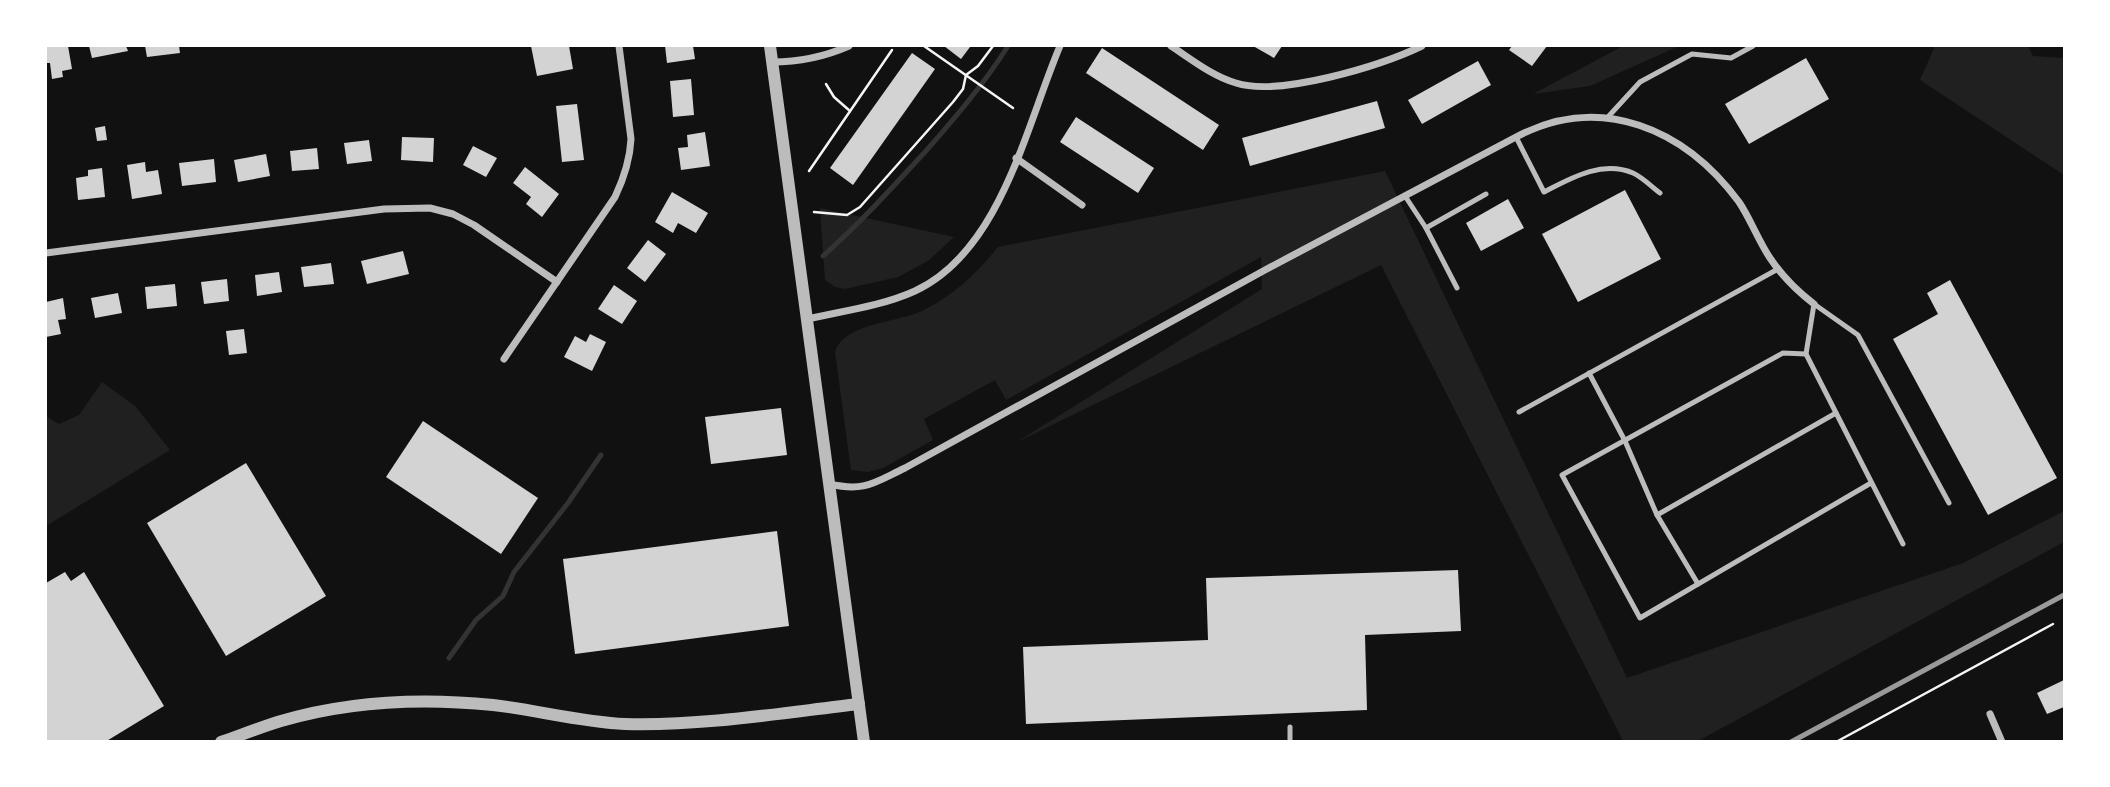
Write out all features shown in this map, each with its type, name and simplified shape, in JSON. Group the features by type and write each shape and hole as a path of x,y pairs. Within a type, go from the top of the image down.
{"street":[{"path":"504,359 615,197 628,164 631,139 619,46"},
{"path":"770,46 864,741"},
{"path":"772,62 794,62 821,57 849,46"},
{"path":"807,319 892,299 916,290 947,271 975,243 989,222 1060,46"},
{"path":"1171,46 1223,78 1257,88 1285,86 1370,66 1422,46"},
{"path":"829,484 850,489 864,487 905,468 1516,136 1566,119 1607,118 1639,124 1682,146 1706,165 1741,205 1769,258 1802,295 1814,303"},
{"path":"1016,158 1082,205"},
{"path":"46,253 417,207 442,210 463,218 557,282"},
{"path":"221,741 282,720 332,709 374,704 472,704 624,724 669,724 737,719 859,704"},
{"path":"1990,713 2002,741"}],"lane":[{"path":"1607,118 1640,82 1692,54 1731,58 1753,46"},
{"path":"1516,136 1544,192 1578,175 1605,169 1633,173 1660,193"},
{"path":"1426,228 1486,194"},
{"path":"1405,196 1426,228 1457,288"},
{"path":"1519,412 1778,269"},
{"path":"1903,544 1806,354 1814,303 1858,335 1949,503"},
{"path":"1806,354 1783,353 1562,475 1640,618 1871,483"},
{"path":"1589,373 1625,441 1657,515 1698,584"},
{"path":"1657,515 1836,413"},
{"path":"1290,727 1290,741"}],"path":[{"path":"924,46 1013,108"},
{"path":"814,212 847,215 860,207 959,95 968,76 993,46"},
{"path":"808,171 892,50"},
{"path":"826,84 834,97 850,111"},
{"path":"1836,741 2053,624"}],"shaded area":[{"path":"1623,46 1679,46 1590,86 1533,94"},
{"path":"1935,46 2028,46 2033,56 2064,58 2064,175 1920,80"},
{"path":"1385,171 1627,678 1963,563 2064,511 2064,542 1698,741 1623,741 1381,265 1015,443 1262,289 1261,257 1006,400 995,380 924,419 933,440 883,468 868,472 851,470 835,352 841,342 861,329 913,314 935,304 964,283 998,247"},
{"path":"820,208 954,237 928,261 898,277 845,289 835,287 825,280"},
{"path":"102,382 135,406 170,450 46,526 46,416 59,424 79,415"}],"building":[{"path":"46,46 68,46 72,69 62,71 63,77 52,79 50,63 46,63"},
{"path":"89,46 126,46 128,51 92,58"},
{"path":"145,46 179,46 180,53 147,57"},
{"path":"531,46 569,46 573,69 537,76"},
{"path":"665,46 693,46 695,59 667,63"},
{"path":"944,46 968,46 970,47 961,59"},
{"path":"1253,46 1282,46 1274,58"},
{"path":"1512,46 1547,46 1532,66 1509,50"},
{"path":"1102,48 1219,125 1203,150 1086,73"},
{"path":"912,53 935,69 853,185 830,168"},
{"path":"1806,58 1829,99 1749,144 1725,104"},
{"path":"1478,61 1491,85 1422,124 1408,100"},
{"path":"691,79 694,115 673,117 670,81"},
{"path":"1377,101 1385,128 1250,166 1242,138"},
{"path":"577,104 584,160 562,162 556,106"},
{"path":"1076,117 1154,168 1138,193 1060,142"},
{"path":"105,126 107,140 97,141 95,128"},
{"path":"705,132 710,166 681,170 678,148 688,147 687,135"},
{"path":"402,137 434,138 433,162 401,160"},
{"path":"369,140 372,161 347,164 344,143"},
{"path":"473,146 497,158 486,177 463,165"},
{"path":"317,148 319,169 292,171 290,151"},
{"path":"266,154 270,176 238,182 234,160"},
{"path":"214,159 216,182 182,186 179,163"},
{"path":"145,162 146,172 158,170 162,194 132,199 127,165"},
{"path":"525,167 559,194 542,217 526,204 531,197 513,183"},
{"path":"102,168 105,197 78,200 76,178 88,176 88,170"},
{"path":"1625,190 1661,259 1578,302 1542,234"},
{"path":"672,192 708,213 696,233 678,223 673,233 655,222"},
{"path":"1508,199 1524,228 1481,251 1466,223"},
{"path":"648,240 666,254 645,282 627,268"},
{"path":"403,251 409,274 367,284 361,261"},
{"path":"331,263 334,284 304,287 301,267"},
{"path":"279,272 282,292 257,296 255,275"},
{"path":"227,279 229,301 204,304 201,282"},
{"path":"1950,280 2057,478 1988,515 1893,339 1938,314 1927,293"},
{"path":"175,284 177,306 147,309 145,287"},
{"path":"614,285 637,301 622,324 598,309"},
{"path":"118,293 122,313 95,318 91,298"},
{"path":"63,298 66,319 58,320 61,334 46,337 46,302"},
{"path":"244,329 247,353 229,355 226,331"},
{"path":"590,334 606,342 592,371 564,357 575,336 586,342"},
{"path":"781,408 787,455 711,464 705,417"},
{"path":"423,421 538,498 501,554 386,477"},
{"path":"246,463 326,596 226,656 147,523"},
{"path":"777,531 789,626 575,654 563,559"},
{"path":"1458,570 1461,631 1365,635 1367,710 1026,724 1023,647 1208,640 1206,578"},
{"path":"65,572 71,581 84,572 164,706 105,742 46,742 46,583"},
{"path":"2064,680 2064,707 2047,714 2037,693"}],"waterway":[{"path":"823,256 925,152 969,100 1008,46"},
{"path":"449,658 476,620 503,596 514,572 568,503 601,455"}],"railway":[{"path":"1791,742 2064,595"}]}
